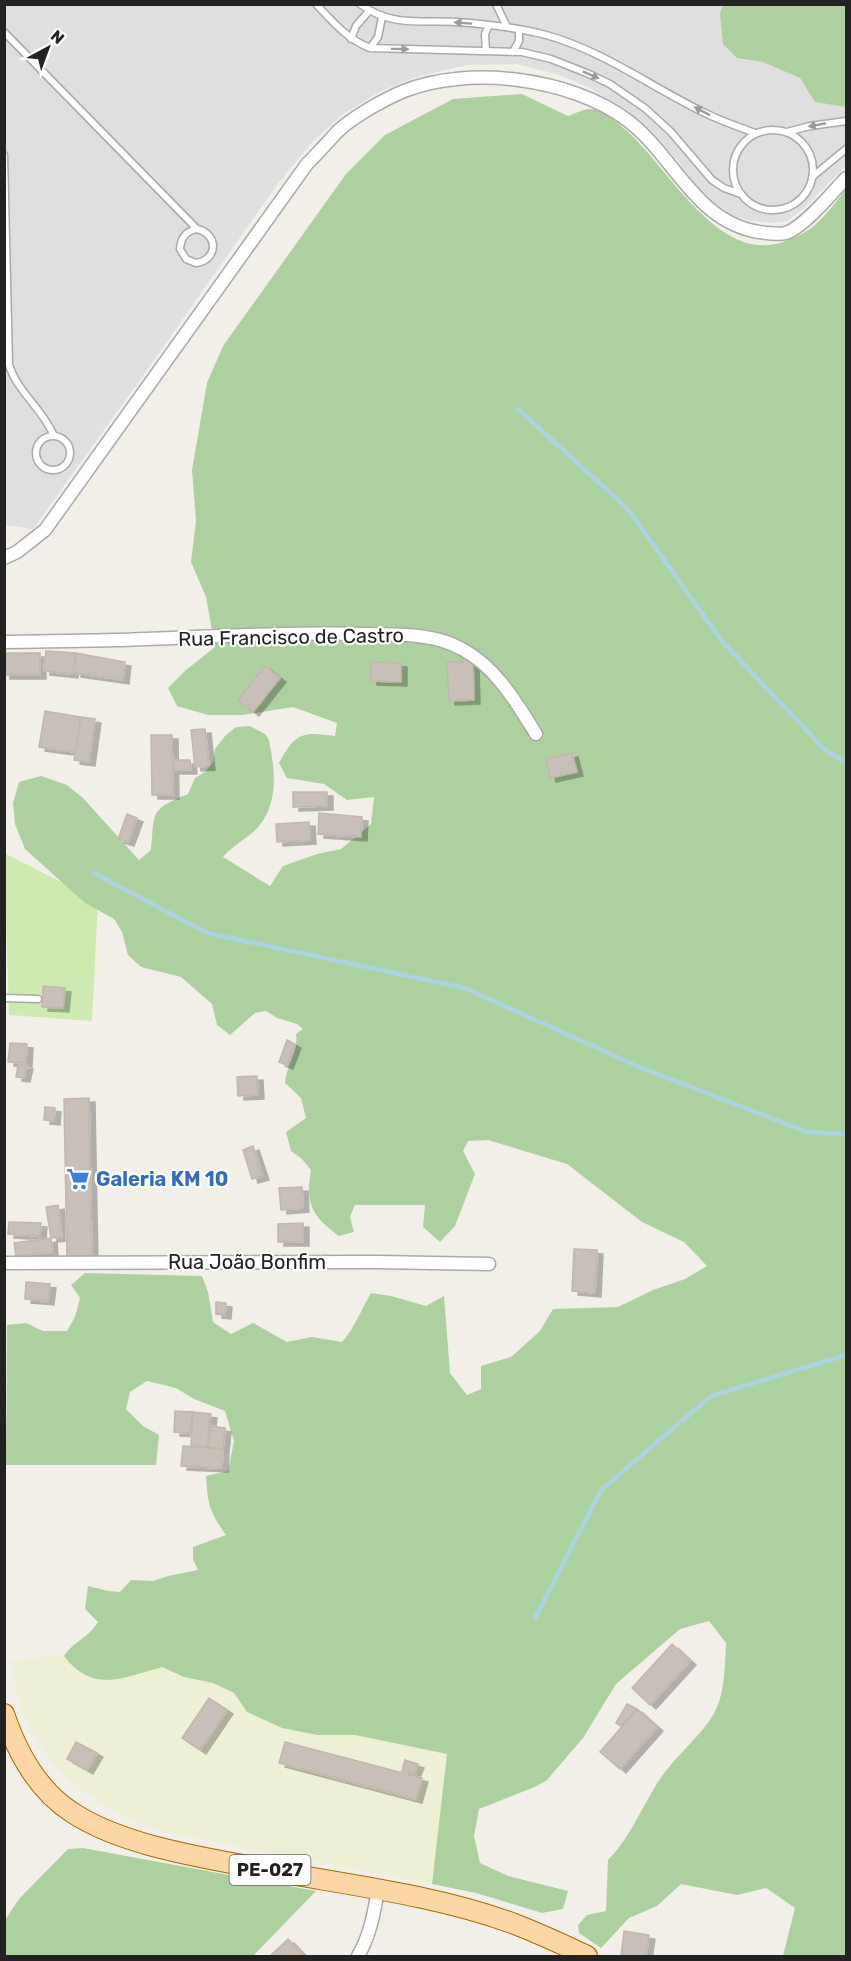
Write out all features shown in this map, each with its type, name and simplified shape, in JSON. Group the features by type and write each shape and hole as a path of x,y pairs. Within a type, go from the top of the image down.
{"main road":[{"name":"PE-027","path":"4,1714 12,1737 48,1793 71,1812 93,1825 135,1841 180,1852 415,1897 511,1923 587,1956"}],"street":[{"path":"4,558 45,530 307,165 340,129 404,91 437,81 480,78 517,80 562,89 592,100 626,119 651,141 704,206 728,222 748,231 786,232 806,220 846,178"},
{"name":"Rua Francisco de Castro","path":"4,642 272,633 335,633 433,638 463,649 482,663 511,694 536,734"},
{"name":"Rua João Bonfim","path":"4,1263 489,1264"},
{"path":"358,1956 372,1923 378,1890"}],"lane":[{"path":"316,4 342,32 370,48 522,52 551,59 609,84 660,120 712,180 724,188 741,194"},
{"path":"360,4 369,12 403,22 507,27 579,45 610,59 705,113 755,133"},
{"path":"496,4 507,27"},
{"path":"351,39 356,26 369,12"},
{"path":"370,48 378,37 382,17"},
{"path":"486,51 485,34 489,25"},
{"path":"513,52 519,41 519,29"},
{"path":"4,32 197,229 208,234 213,250 207,260 196,263 186,259 180,249 182,237 197,229"},
{"path":"787,132 802,143 811,159 812,177 808,189 799,200 782,208 762,208 750,203 741,194 733,178 733,160 741,144 755,133 771,129 787,132 846,121"},
{"path":"812,177 846,149"},
{"path":"4,155 9,365 21,390 49,423 54,436 64,440 70,451 70,457 64,466 53,470 47,469 38,461 37,450 43,440 54,436"},
{"path":"4,999 38,999"}],"shaded area":[{"path":"5,5 846,5 846,166 801,211 787,221 771,223 752,221 717,208 705,197 649,129 624,108 590,88 560,75 517,64 468,65 419,76 381,91 342,115 315,139 279,182 33,529 5,525"}],"green space":[{"path":"723,4 846,5 846,107 815,102 800,78 763,62 737,58 723,44 720,13"},
{"path":"522,94 568,116 589,109 598,110 606,115 638,142 692,204 712,223 734,238 756,245 780,243 804,233 824,216 846,189 846,1956 783,1956 795,1908 766,1888 737,1895 681,1884 657,1906 629,1918 601,1948 579,1933 578,1925 587,1915 606,1911 608,1860 624,1840 665,1772 703,1729 717,1708 724,1680 726,1643 709,1621 680,1629 616,1684 583,1738 547,1780 479,1809 474,1836 480,1863 508,1876 568,1891 563,1909 542,1913 476,1893 432,1884 447,1754 355,1735 317,1735 282,1728 247,1712 234,1693 213,1683 184,1677 162,1667 122,1678 97,1679 75,1668 64,1656 98,1622 85,1609 88,1586 120,1592 131,1580 153,1581 198,1570 193,1559 193,1547 226,1535 210,1507 206,1476 228,1471 234,1441 225,1411 194,1399 176,1388 147,1381 130,1392 126,1409 143,1426 159,1435 156,1465 6,1465 7,1325 26,1323 43,1331 67,1331 75,1317 80,1298 71,1285 85,1273 202,1276 208,1292 213,1322 231,1334 253,1323 287,1342 312,1337 342,1342 354,1326 371,1293 426,1306 444,1296 450,1373 467,1395 481,1389 481,1366 511,1357 540,1331 553,1309 618,1307 653,1290 685,1279 707,1266 684,1242 642,1222 567,1164 488,1140 468,1141 463,1151 475,1174 455,1226 440,1242 423,1227 425,1205 355,1205 350,1217 354,1232 339,1236 322,1222 313,1208 309,1192 311,1170 291,1151 286,1132 306,1118 301,1098 285,1083 296,1047 296,1034 303,1029 297,1024 277,1018 266,1011 255,1013 230,1035 217,1025 212,1004 181,977 141,967 128,955 122,932 114,919 85,903 25,849 15,824 13,803 19,782 41,776 67,785 83,798 139,860 151,850 154,819 160,808 188,794 195,778 205,772 213,762 215,749 225,736 236,727 250,726 265,734 269,740 274,774 273,796 259,826 223,857 270,886 283,866 317,854 341,849 371,824 374,797 347,800 324,784 287,778 279,763 295,740 307,734 335,736 337,723 293,707 243,715 208,715 177,706 168,688 215,647 206,597 191,562 196,521 192,470 207,383 223,346 346,174 385,135 453,99"},
{"path":"4,853 98,901 92,1021 9,1015"},
{"path":"239,1642 247,1712 282,1728 317,1735 355,1735 448,1754 432,1884 159,1831 117,1814 72,1782 49,1759 21,1711 11,1660"},
{"path":"83,1848 316,1891 253,1956 5,1956 5,1920 19,1899 68,1849"}],"building":[{"path":"46,651 76,653 72,674 44,671"},
{"path":"4,653 40,653 40,675 4,675"},
{"path":"76,653 125,662 123,680 75,673"},
{"path":"473,661 474,700 449,701 447,662"},
{"path":"371,662 401,663 401,682 371,681"},
{"path":"265,666 280,678 253,712 238,700"},
{"path":"45,711 81,717 75,752 39,747"},
{"path":"81,717 95,719 89,762 74,760"},
{"path":"205,729 209,766 195,767 191,730"},
{"path":"151,735 172,735 173,795 152,795"},
{"path":"572,753 577,772 550,778 546,759"},
{"path":"173,760 190,760 191,770 173,770"},
{"path":"293,792 327,792 327,806 293,807"},
{"path":"319,813 362,817 361,837 318,834"},
{"path":"127,814 137,818 128,842 118,839"},
{"path":"309,822 310,840 277,842 276,824"},
{"path":"43,986 65,988 63,1008 42,1007"},
{"path":"287,1040 295,1044 287,1065 279,1062"},
{"path":"10,1043 27,1044 26,1063 8,1062"},
{"path":"18,1065 27,1065 24,1078 16,1077"},
{"path":"257,1076 258,1095 238,1096 237,1077"},
{"name":"Galeria KM 10","path":"89,1098 92,1259 67,1259 64,1099"},
{"path":"45,1107 55,1108 54,1121 44,1120"},
{"path":"253,1146 263,1176 252,1179 243,1150"},
{"path":"302,1187 303,1208 281,1210 279,1188"},
{"path":"58,1205 62,1237 51,1238 46,1207"},
{"path":"9,1222 41,1223 40,1236 8,1234"},
{"path":"303,1223 303,1242 278,1242 278,1224"},
{"path":"51,1238 52,1252 16,1256 14,1243"},
{"path":"574,1249 597,1250 595,1293 572,1291"},
{"path":"26,1282 50,1284 48,1301 25,1299"},
{"path":"216,1302 226,1303 225,1315 216,1314"},
{"path":"175,1411 193,1412 190,1433 174,1432"},
{"path":"193,1412 211,1414 207,1447 191,1445"},
{"path":"210,1426 225,1428 223,1449 208,1447"},
{"path":"183,1446 223,1449 222,1468 181,1466"},
{"path":"672,1644 690,1661 650,1705 632,1688"},
{"path":"209,1698 227,1710 200,1750 182,1738"},
{"path":"627,1704 637,1709 621,1726 616,1723"},
{"path":"637,1709 657,1727 620,1769 600,1752"},
{"path":"76,1742 97,1753 87,1770 67,1759"},
{"path":"285,1742 422,1778 416,1799 279,1763"},
{"path":"405,1760 418,1764 414,1774 402,1771"},
{"path":"624,1931 649,1935 646,1956 621,1956"},
{"path":"288,1939 304,1956 270,1956"}],"waterway":[{"path":"518,409 627,508 721,640 826,751 846,762"},
{"path":"94,873 207,933 465,988 637,1066 807,1132 846,1134"},
{"path":"535,1618 601,1490 711,1396 846,1355"}],"place":[{"name":"Galeria KM 10","path":"78,1179"}]}
